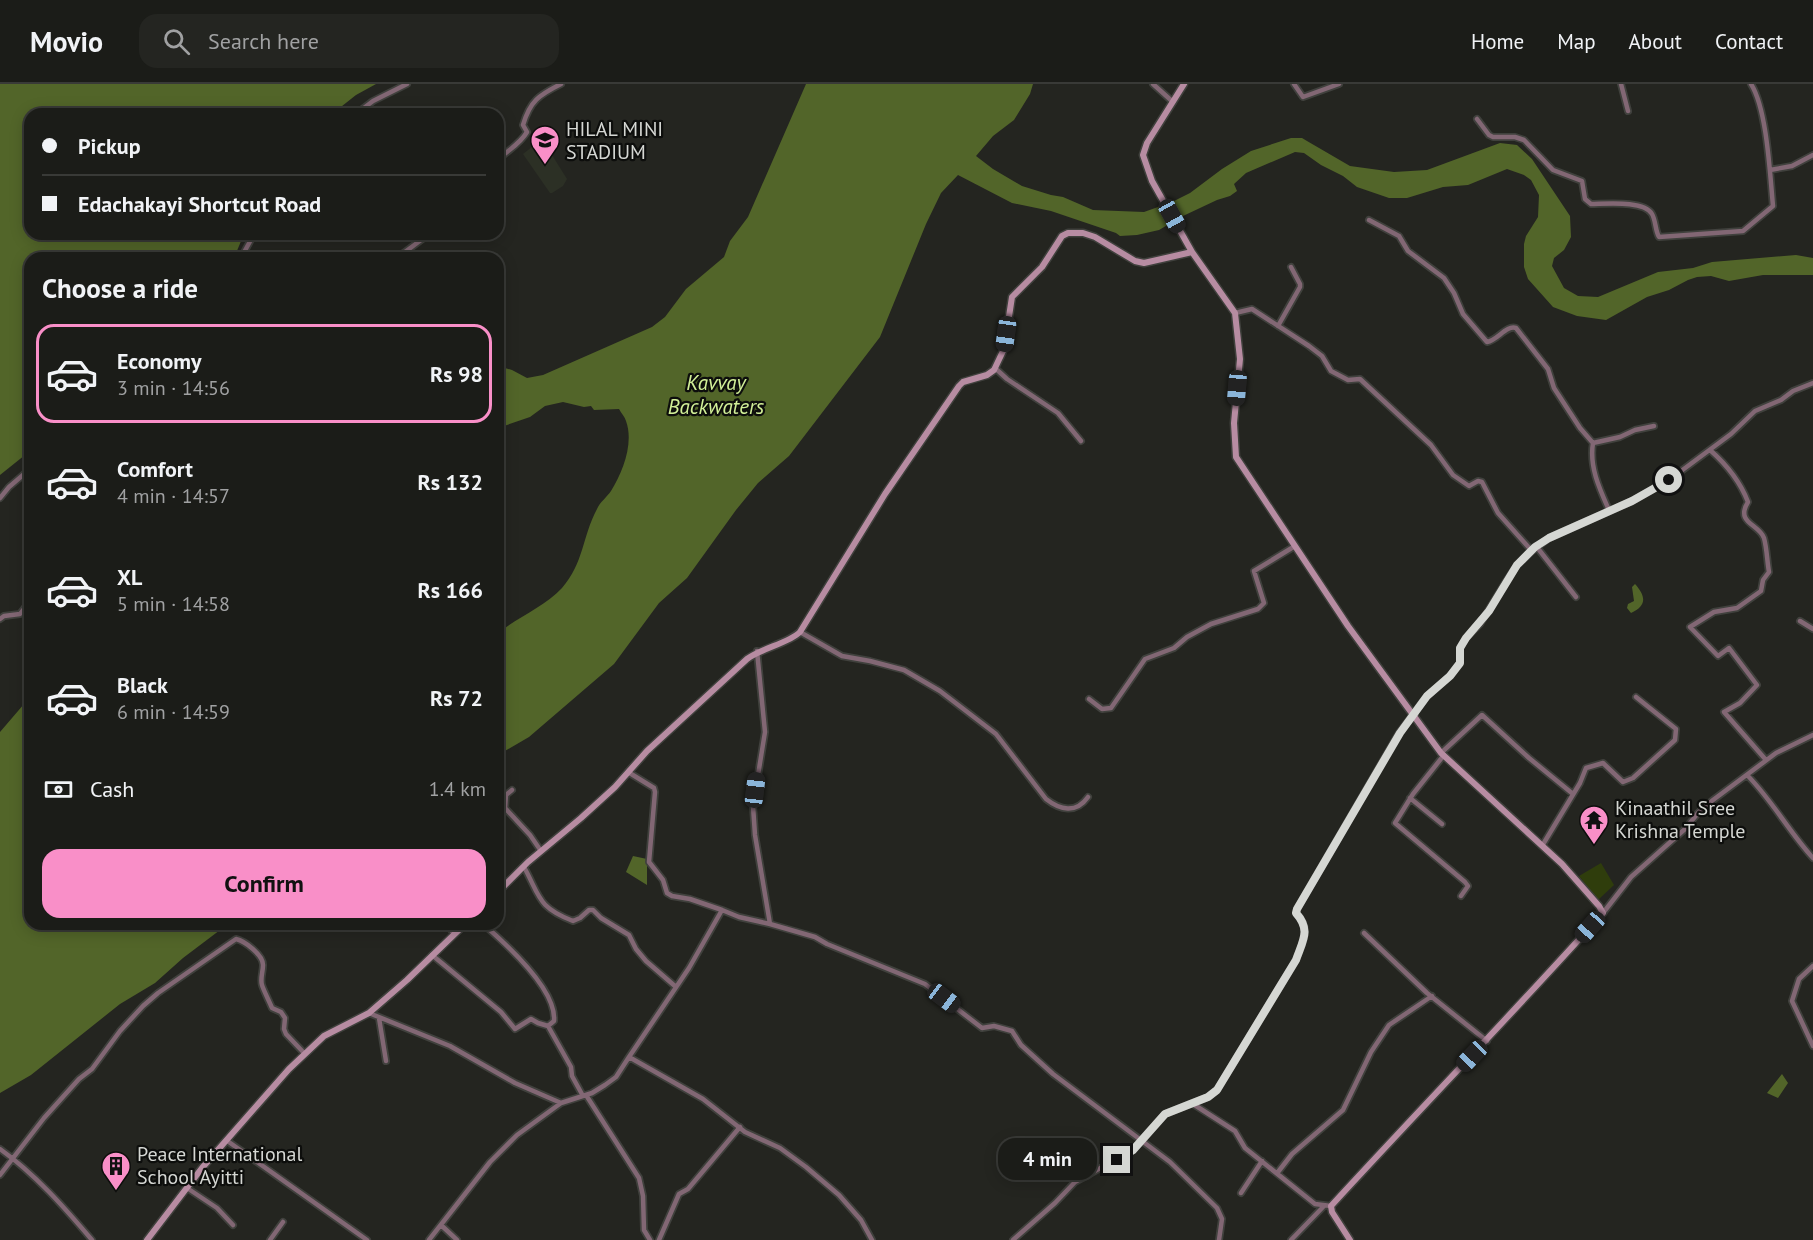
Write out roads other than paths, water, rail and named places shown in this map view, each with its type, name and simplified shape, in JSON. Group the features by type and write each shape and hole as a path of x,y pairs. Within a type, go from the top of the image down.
{"main road":[{"path":"1184,84 1144,149 1144,161 1152,181 1192,252 1235,313 1240,359 1234,423 1236,457 1348,626 1443,754 1562,864 1603,913 1487,1041 1327,1206 1350,1240"},
{"path":"504,886 541,851 581,818 678,722 747,659 757,651 789,639 800,632 885,494 959,386 963,382 987,375 995,368 1004,349 1012,297 1042,267 1062,236 1074,232 1095,237 1135,261 1144,263 1192,252"},
{"path":"147,1240 226,1140 289,1069 324,1036 369,1013 458,930"}],"street":[{"path":"364,108 407,84"},
{"path":"504,154 522,142 528,132 523,125 527,111 540,94 561,84"},
{"path":"1154,84 1173,102"},
{"path":"1294,84 1303,97 1339,84"},
{"path":"1621,84 1628,111"},
{"path":"1477,119 1489,135 1524,140 1553,170 1582,181 1585,199 1591,204 1630,203 1648,209 1652,214 1659,237 1743,231 1773,206 1770,170 1758,101 1751,84"},
{"path":"1770,170 1792,166 1813,155"},
{"path":"1369,219 1399,236 1408,251 1444,278 1454,293 1463,314 1487,342 1497,338 1509,328 1516,328 1548,369 1554,388 1580,428 1593,443 1596,480 1609,510"},
{"path":"405,252 421,240"},
{"path":"1278,326 1300,287 1291,267"},
{"path":"1235,313 1252,309 1322,356 1331,371 1348,380 1360,379 1431,445 1454,475 1468,486 1478,481 1482,482 1498,513 1532,551"},
{"path":"995,368 1007,379 1058,413 1081,441"},
{"path":"1012,1240 1055,1203 1075,1182 1133,1150 1165,1114 1208,1097 1217,1090 1286,980 1305,936 1304,922 1296,913 1297,909 1376,771 1413,713 1460,663 1460,648 1480,624 1517,565 1536,546 1669,480 1710,450 1755,411 1813,383"},
{"path":"1593,443 1654,426"},
{"path":"1710,450 1731,471 1744,491 1748,502 1744,510 1745,516 1763,537 1769,573 1763,579 1761,591 1737,608 1714,612 1690,627 1718,656 1730,648 1757,685 1740,703 1724,712 1766,760"},
{"path":"0,498 24,474"},
{"path":"1089,699 1102,709 1111,708 1145,659 1174,648 1187,637 1211,624 1261,607 1264,603 1254,571 1295,546"},
{"path":"1536,546 1576,597"},
{"path":"0,619 4,616 20,614 24,609"},
{"path":"1800,621 1813,629"},
{"path":"800,632 842,656 904,670 940,691 996,734 1046,798 1055,806 1064,809 1082,805 1088,796"},
{"path":"757,651 765,732 759,758 753,807 755,835 770,924"},
{"path":"1542,846 1586,768 1603,763 1623,782 1633,778 1676,741 1676,729 1636,697"},
{"path":"1461,896 1468,886 1465,882 1395,823 1410,798 1443,754 1482,715 1573,794"},
{"path":"1603,913 1631,877 1685,829 1698,813 1776,753 1813,735"},
{"path":"628,772 654,788 649,862 663,880 667,893 740,917 815,937 925,984 982,1028 994,1026 1012,1031 1021,1045 1053,1074 1170,1162 1220,1213 1222,1220 1219,1240"},
{"path":"1747,775 1765,794 1781,820 1813,858"},
{"path":"512,790 506,795 505,808 530,835 541,851"},
{"path":"1410,798 1442,824"},
{"path":"524,867 542,902 573,921 593,910 629,935 636,949 646,961 676,987"},
{"path":"429,1240 490,1162 517,1135 561,1103 585,1096 616,1077 689,968 722,910"},
{"path":"451,930 454,934"},
{"path":"489,930 520,959 546,993 555,1012 554,1021 548,1026"},
{"path":"1364,933 1432,996 1487,1041"},
{"path":"0,1175 44,1118 79,1079 92,1069 120,1031 143,1006 236,939 250,947 260,957 263,964 262,986 272,1008 281,1012 285,1018 286,1034 305,1054"},
{"path":"432,955 501,1012 515,1029 531,1019 548,1026 571,1067 572,1076 639,1178 643,1196 644,1230 650,1240"},
{"path":"1813,966 1799,979 1791,1001 1813,1046"},
{"path":"1278,1172 1292,1154 1343,1110 1371,1052 1389,1025 1432,996"},
{"path":"369,1013 450,1046 515,1083 561,1103"},
{"path":"378,1018 386,1061"},
{"path":"629,1057 703,1099 745,1132 780,1148 839,1195 861,1220 872,1240"},
{"path":"1192,1104 1235,1131 1241,1144 1315,1204 1327,1206"},
{"path":"659,1240 679,1194 687,1189 740,1126"},
{"path":"226,1140 367,1240"},
{"path":"0,1149 13,1158 64,1207 92,1240"},
{"path":"1241,1192 1262,1161"},
{"path":"188,1188 217,1208 233,1225"},
{"path":"1291,1240 1327,1206"},
{"path":"270,1240 283,1222"},
{"path":"441,1224 457,1240"}],"water":[{"path":"0,84 376,84 356,95 340,108 24,108 24,240 242,240 236,252 24,252 24,456 0,475"},
{"name":"Kavvay Backwaters","path":"806,84 1033,84 1030,94 1014,120 993,136 976,156 1022,186 1063,197 1093,210 1144,212 1172,202 1190,193 1251,151 1291,138 1302,138 1350,166 1394,172 1427,170 1500,143 1517,145 1532,159 1570,216 1571,237 1564,250 1554,258 1552,266 1564,288 1578,296 1598,297 1658,272 1693,268 1712,262 1796,255 1813,258 1813,275 1763,275 1729,281 1711,276 1697,277 1647,297 1606,320 1577,316 1553,307 1528,279 1524,267 1524,244 1526,236 1538,217 1539,195 1531,180 1507,169 1468,185 1443,187 1407,198 1389,198 1357,187 1304,153 1295,152 1246,173 1234,184 1237,191 1230,196 1183,216 1159,230 1120,236 1051,211 1012,203 958,175 941,193 926,224 880,337 789,456 758,483 687,578 659,603 614,664 529,737 504,752 504,629 547,601 569,579 579,559 592,519 620,475 629,439 626,421 619,409 594,410 591,406 584,407 563,402 545,406 530,417 504,426 504,368 527,378 543,375 652,327 665,317 686,289 724,257 730,241 748,217"},
{"path":"1635,584 1643,600 1640,607 1631,613 1627,608 1628,604 1634,601 1632,587"},
{"path":"24,704 24,930 220,930 155,983 120,1004 31,1075 0,1093 0,732"},
{"path":"633,856 647,859 647,885 626,872"},
{"path":"1782,1074 1788,1083 1778,1098 1767,1093"}],"place":[{"name":"HILAL MINI STADIUM","path":"545,166"},
{"name":"Kinaathil Sree Krishna Temple","path":"1594,846"},
{"name":"Peace International School Ayitti","path":"116,1192"}]}
